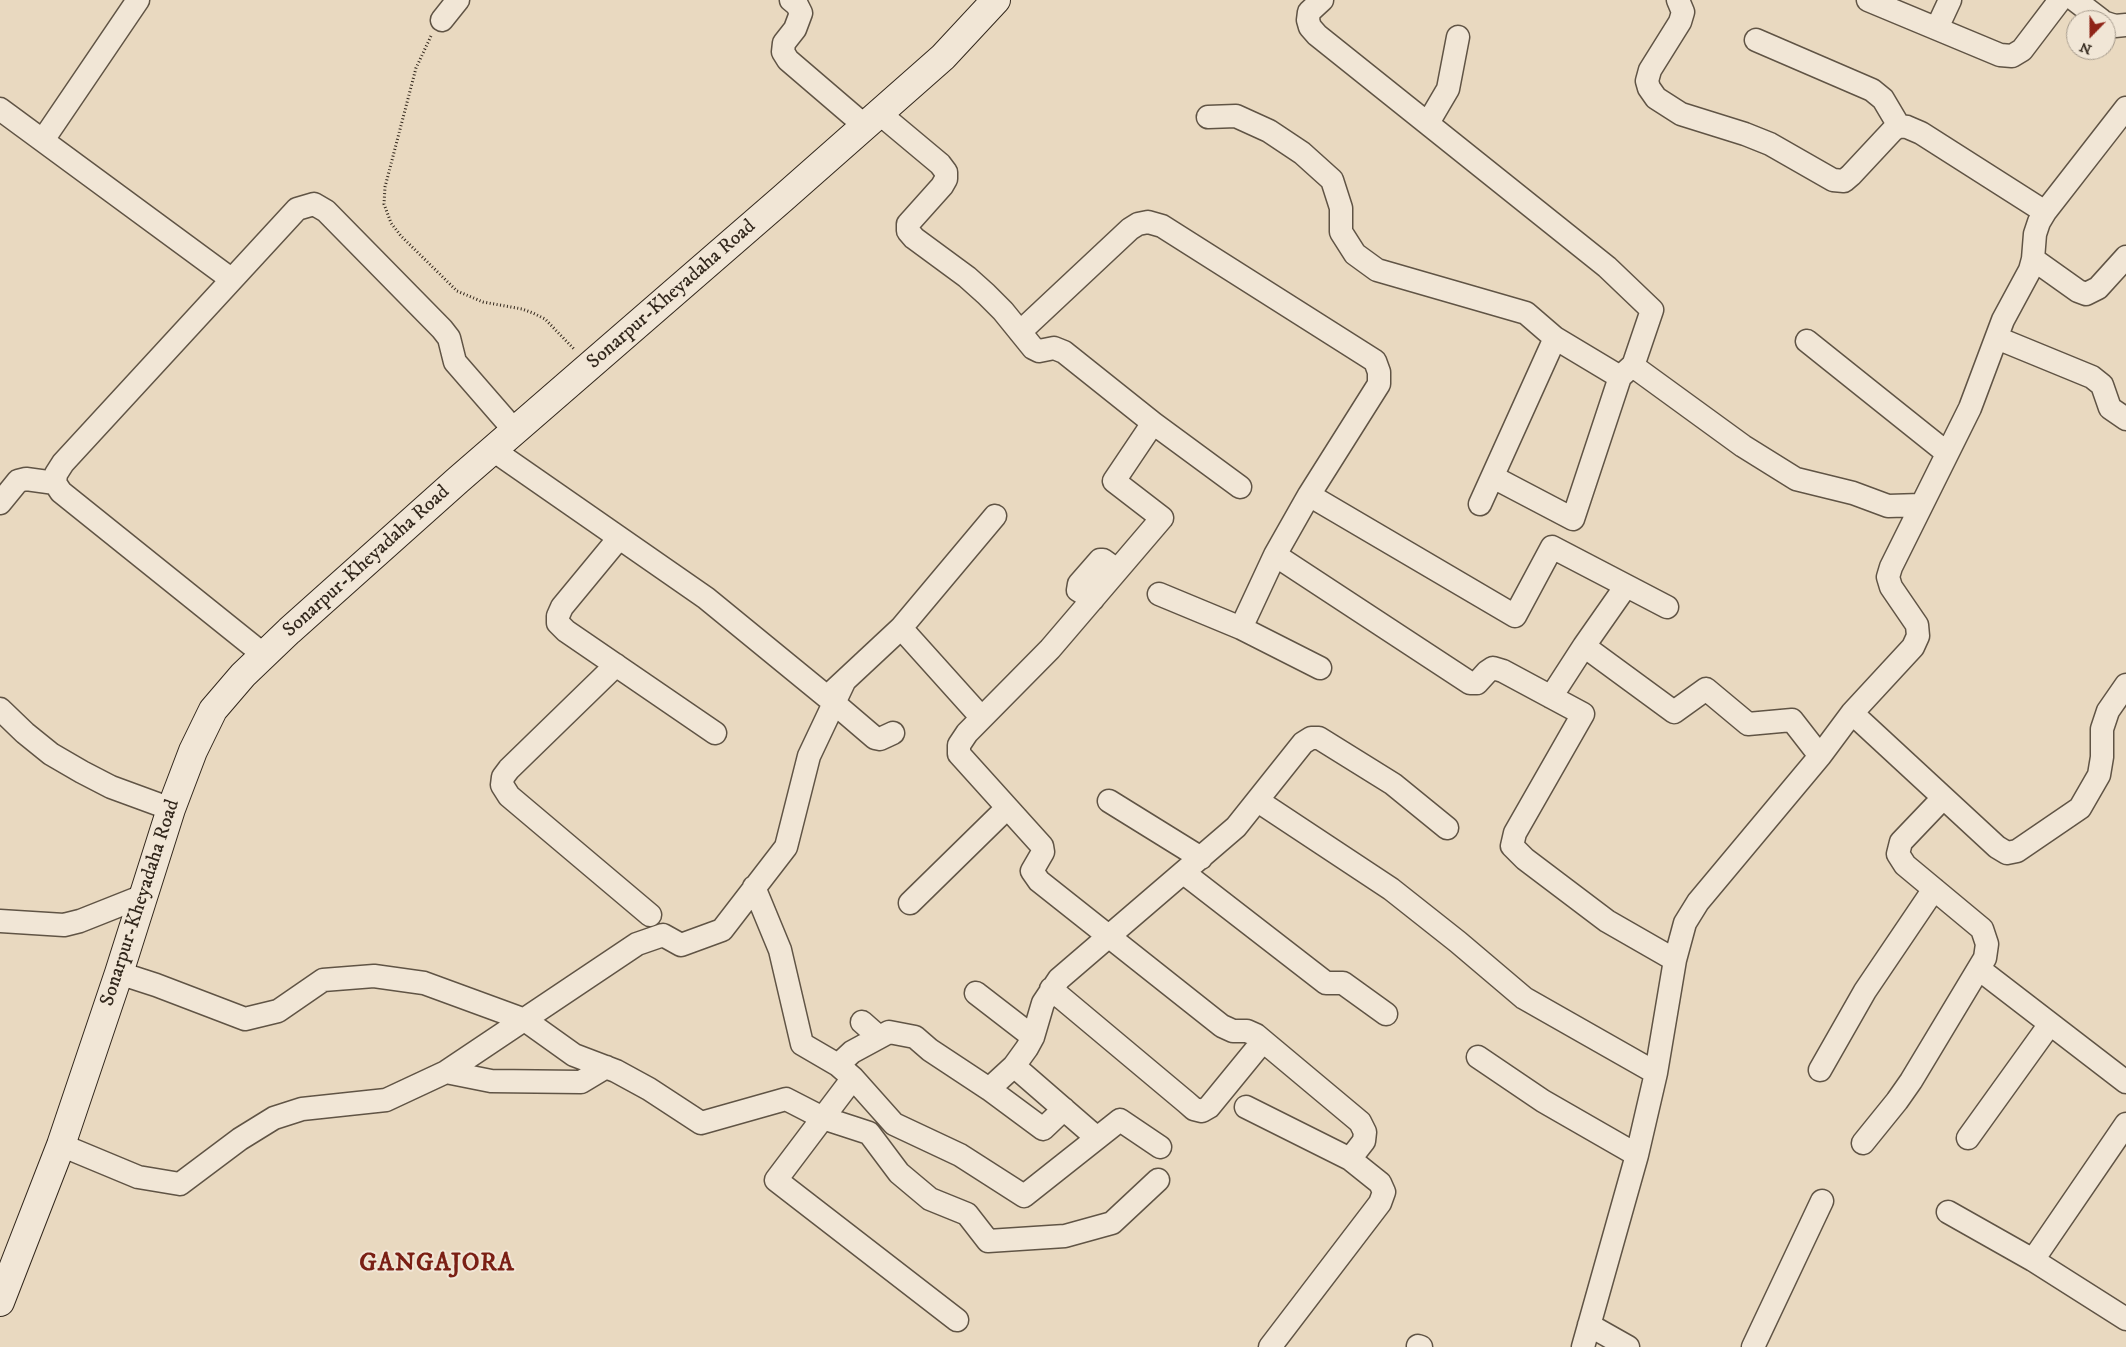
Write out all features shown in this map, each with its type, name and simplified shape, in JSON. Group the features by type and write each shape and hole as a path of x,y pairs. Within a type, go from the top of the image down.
{"main road":[{"name":"Sonarpur-Kheyadaha Road","path":"0,1302 60,1146 119,973 171,809 193,751 213,710 242,675 493,450 943,57 996,0"}],"street":[{"path":"43,140 138,0"},
{"path":"442,20 458,0"},
{"path":"791,0 797,5 801,13 795,29 784,43 783,52 788,60 940,164 946,172 946,179 942,186 908,224 908,230 914,238 967,277 986,294 1003,311 1033,348 1039,351 1054,348 1073,358 1153,423 1240,487"},
{"path":"1322,0 1310,12 1308,20 1310,27 1607,267 1652,310 1626,371 1573,519 1493,477"},
{"path":"1678,0 1683,12 1680,22 1650,70 1647,81 1649,88 1656,98 1681,114 1770,144 1833,180 1844,181 1893,130 1899,126 1907,127 1921,133 2045,212"},
{"path":"1937,28 1950,0"},
{"path":"1879,2 2000,55 2012,56 2022,50 2060,0"},
{"path":"2075,0 2088,10"},
{"path":"1428,123 1448,89 1458,37"},
{"path":"1756,40 1872,90 1883,99 1899,126"},
{"path":"1582,1347 1637,1155 1656,1073 1676,960 1685,923 1698,902 1820,756 1852,714 1913,647 1918,636 1917,625 1890,587 1888,578 1891,567 1970,408 2003,320 2030,270 2035,234 2045,212 2126,108"},
{"path":"0,109 231,279"},
{"path":"1208,117 1236,116 1269,131 1302,153 1332,180 1341,208 1341,232 1355,254 1376,270 1526,312 1555,338 1626,371 1796,478 1853,493 1888,506 1921,505"},
{"path":"264,655 61,492 55,483 56,474 63,463 297,209 314,204 326,211 442,329 449,338 455,362 459,368 516,431"},
{"path":"1020,332 1138,224 1148,222 1162,226 1375,361 1379,372 1379,384 1309,495 1275,555 1241,628"},
{"path":"2033,259 2078,291 2086,294 2098,288 2126,257"},
{"path":"1480,504 1555,338"},
{"path":"1997,338 2092,377 2102,384 2110,408 2126,419"},
{"path":"1806,341 1947,453"},
{"path":"1153,423 1114,481 1162,518 1050,649 981,717 959,745 959,754 1042,846 1043,852 1032,871 1034,876 1222,1026 1233,1031 1248,1031 1263,1041 1360,1122 1365,1132 1364,1140 1350,1159"},
{"path":"493,450 726,614 875,738 880,739 893,733"},
{"path":"0,503 18,481 55,483"},
{"path":"1309,495 1515,616 1552,546 1666,608"},
{"path":"60,1146 138,1177 180,1184 240,1138 274,1118 302,1109 386,1100 446,1072 637,944 663,935 681,944 722,930 786,847 809,756 830,700 844,682 901,628 994,516"},
{"path":"620,538 562,608 558,616 558,623 566,631 715,733"},
{"path":"1275,555 1470,683 1477,683 1493,668 1503,671 1583,714 1515,833 1512,846 1525,859 1607,921 1676,960"},
{"path":"1551,697 1626,586"},
{"path":"1159,594 1241,628 1320,668"},
{"path":"901,628 981,717"},
{"path":"1584,646 1674,712 1706,689 1748,724 1792,720 1820,756"},
{"path":"616,665 508,769 502,785 509,796 650,915"},
{"path":"1852,714 1997,847 2007,853 2017,851 2080,808 2099,775 2102,757 2102,729 2108,711 2126,685"},
{"path":"0,709 51,754 111,786 171,809"},
{"path":"989,1089 1014,1066 1033,1037 1038,1016 1051,989 1060,979 1236,827 1303,743 1311,738 1319,738 1393,784 1447,828"},
{"path":"1863,1143 1906,1088 1985,958 1987,944 1982,929 1905,865 1898,854 1901,842 1943,798"},
{"path":"1109,801 1201,858"},
{"path":"1258,801 1391,889 1524,998 1656,1073"},
{"path":"910,903 1007,808"},
{"path":"1184,873 1326,983 1343,983 1386,1014"},
{"path":"754,887 780,950 802,1044 845,1072 894,1124 960,1155 1024,1196 1120,1120 1160,1147"},
{"path":"1820,1070 1865,991 1934,889"},
{"path":"0,921 64,925 80,921 143,896"},
{"path":"1978,969 2126,1082"},
{"path":"119,973 156,984 245,1019 278,1010 323,980 374,976 424,983 525,1020 574,1055 606,1067 649,1089 701,1123 786,1099 823,1118 870,1133 899,1173 930,1199 967,1214 988,1241 1065,1236 1112,1223 1158,1180"},
{"path":"1051,989 1190,1106 1202,1111 1209,1106 1263,1041"},
{"path":"976,993 1033,1037"},
{"path":"862,1022 879,1038"},
{"path":"1968,1138 2050,1024"},
{"path":"957,1320 776,1180 823,1118 845,1072 852,1052 889,1032 916,1037 930,1050 989,1089 1042,1129 1064,1109"},
{"path":"1478,1057 1543,1101 1637,1155"},
{"path":"1014,1066 1097,1138"},
{"path":"446,1072 491,1081 581,1082 606,1067"},
{"path":"1246,1107 1350,1159 1380,1183 1384,1192 1380,1203 1270,1347"},
{"path":"2033,1260 2126,1124"},
{"path":"1753,1347 1822,1201"},
{"path":"1948,1212 2033,1260 2126,1319"},
{"path":"1589,1325 1628,1347"}],"path":[{"path":"442,20 430,38 416,68 385,187 384,204 391,222 401,236 457,291 483,302 522,309 545,320 590,366"}],"district":[{"name":"GANGAJORA","path":"437,1265"}]}
